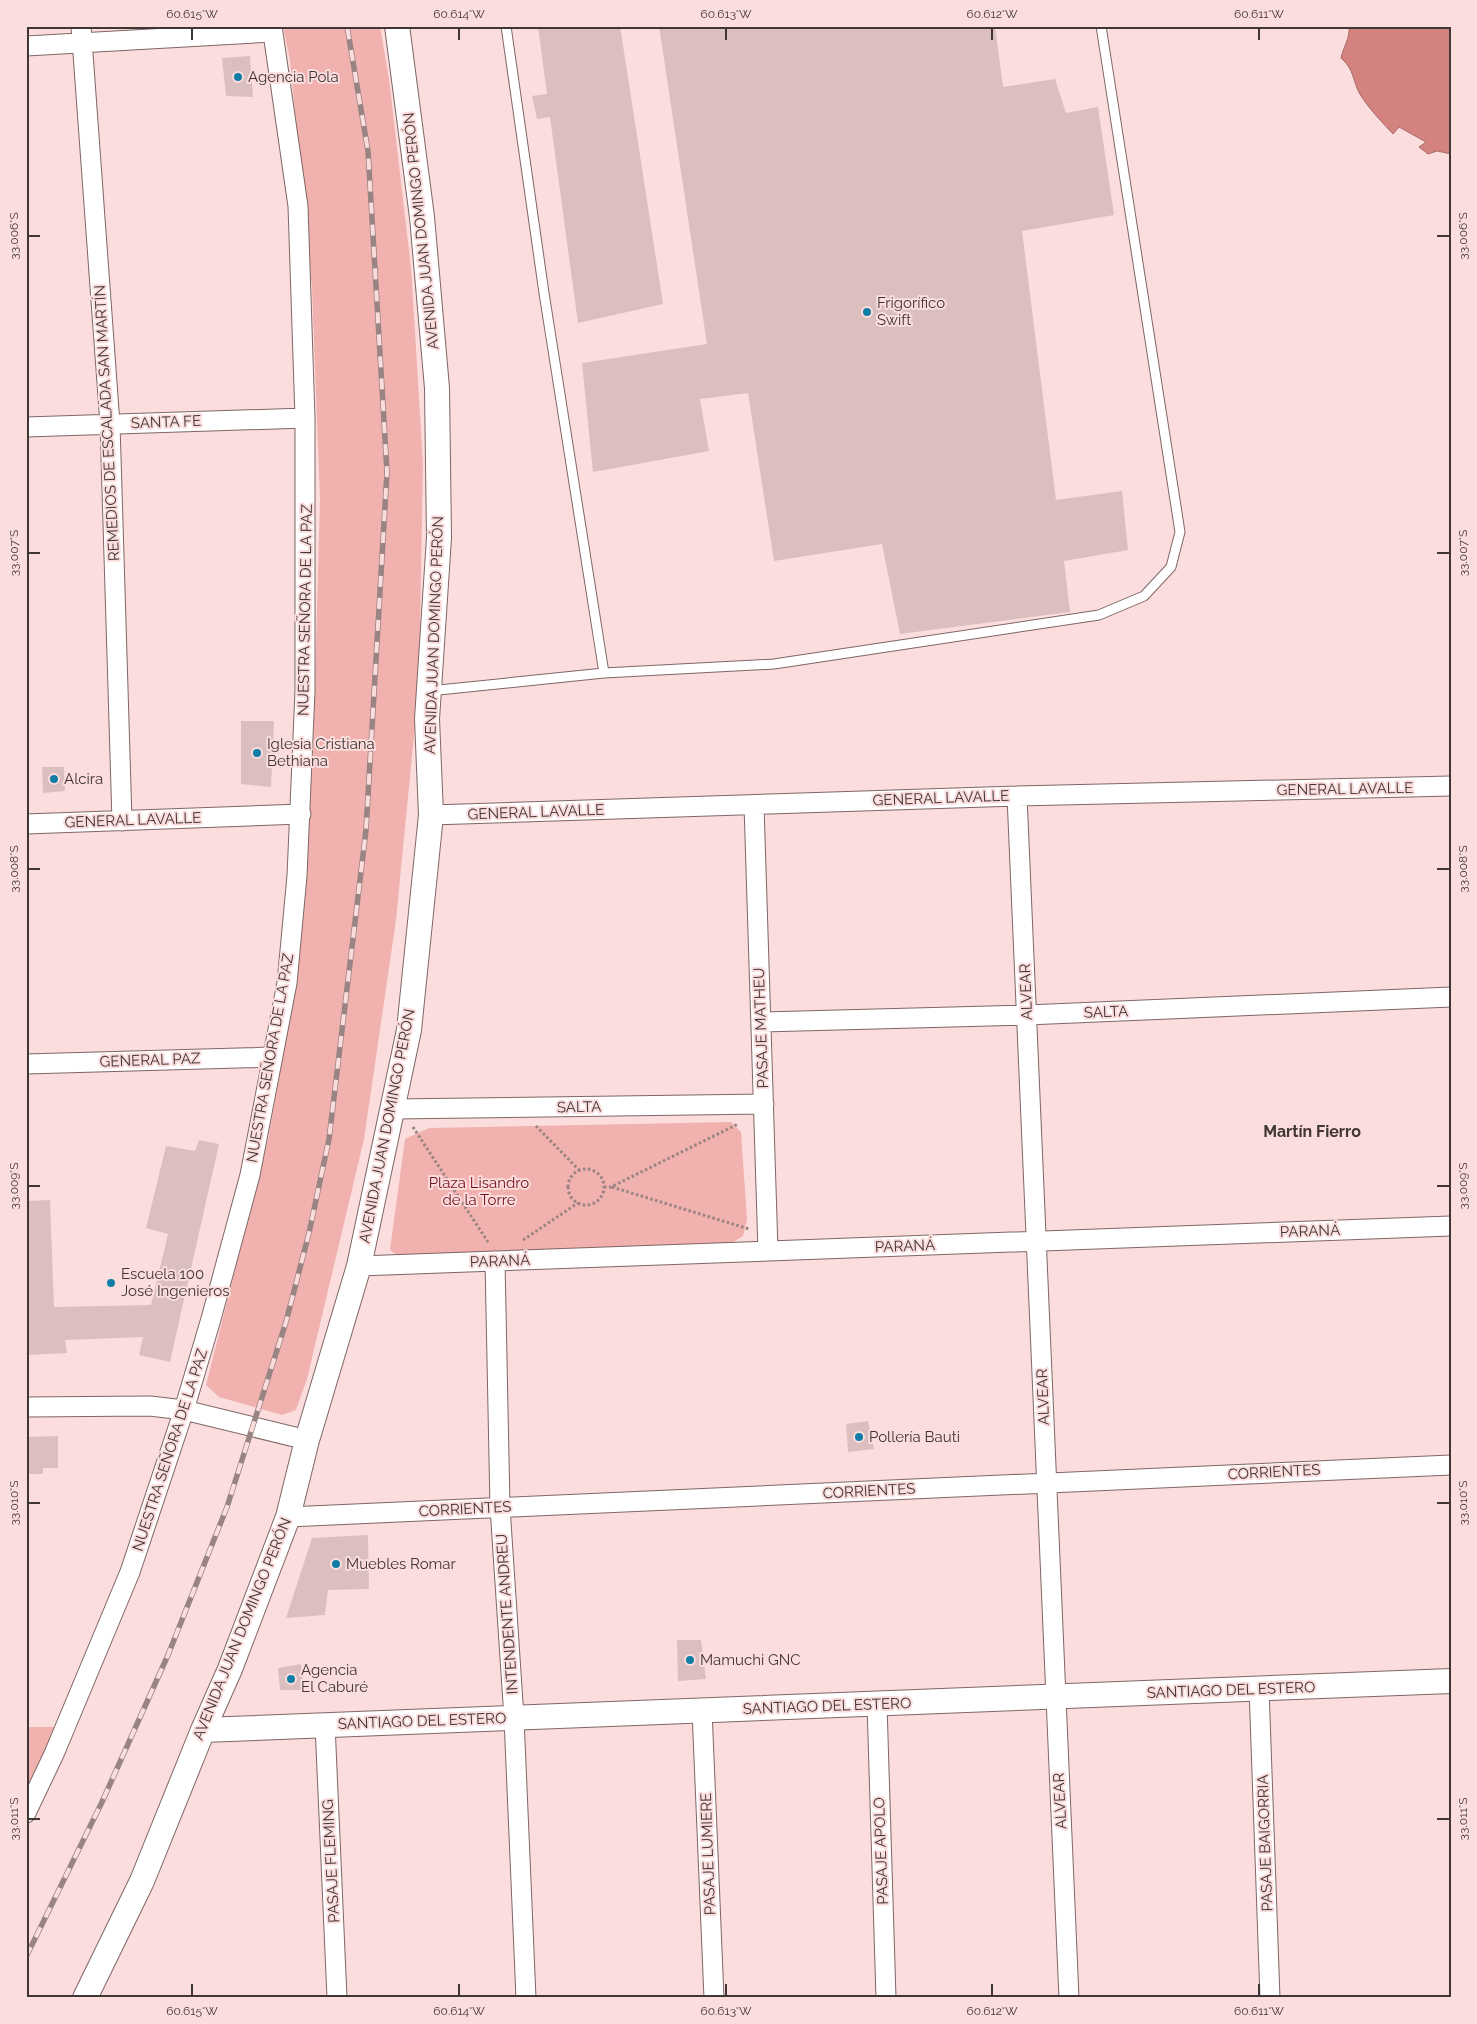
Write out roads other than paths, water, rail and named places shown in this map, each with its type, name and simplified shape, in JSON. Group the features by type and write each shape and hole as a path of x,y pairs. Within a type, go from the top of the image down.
{"street":[{"name":"AVENIDA JUAN DOMINGO PERÓN","path":"85,1998 142,1881 230,1668 288,1516 307,1440 359,1266 402,1109 430,815 427,719 439,538 438,388 422,217 396,26"},
{"path":"26,46 82,35 273,29"},
{"name":"NUESTRA SEÑORA DE LA PAZ","path":"26,1813 54,1754 130,1572 184,1410 250,1175 287,983 301,814 306,642 305,418 298,206 273,29"},
{"name":"REMEDIOS DE ESCALADA SAN MARTÍN","path":"82,35 110,424 122,821"},
{"name":"SANTA FE","path":"26,427 305,418"},
{"name":"GENERAL LAVALLE","path":"430,815 1017,796 1451,786"},
{"name":"ALVEAR","path":"1017,796 1069,1998"},
{"name":"PASAJE MATHEU","path":"754,805 768,1244"},
{"name":"GENERAL LAVALLE","path":"26,824 301,814"},
{"name":"SALTA","path":"761,1022 1026,1015 1451,998"},
{"name":"GENERAL PAZ","path":"26,1064 273,1057"},
{"name":"SALTA","path":"402,1109 764,1104"},
{"name":"PARANÁ","path":"359,1266 495,1261 768,1244 1036,1241 1451,1226"},
{"name":"INTENDENTE ANDREU","path":"495,1261 500,1507 514,1718 526,1998"},
{"path":"26,1407 150,1406 184,1410 307,1440"},
{"name":"CORRIENTES","path":"288,1516 1451,1464"},
{"name":"SANTIAGO DEL ESTERO","path":"203,1730 1451,1681"},
{"name":"PASAJE BAIGORRIA","path":"1259,1688 1270,1998"},
{"name":"PASAJE APOLO","path":"877,1704 886,1998"},
{"name":"PASAJE LUMIERE","path":"702,1710 714,1998"},
{"name":"PASAJE FLEMING","path":"325,1724 337,1998"}],"lane":[{"path":"506,26 544,293 604,673"},
{"path":"429,691 604,673 774,664 1099,615 1144,596 1171,567 1180,532 1102,26"}],"railway":[{"path":"26,1957 102,1802 168,1655 227,1507 286,1322 309,1233 329,1139 366,830 387,472 368,151 347,26"}],"place":[{"name":"Agencia Pola","path":"238,77"},
{"name":"Frigorífico Swift","path":"867,312"},
{"name":"Iglesia Cristiana Bethiana","path":"257,753"},
{"name":"Alcira","path":"54,779"},
{"name":"Escuela 100 José Ingenieros","path":"111,1283"},
{"name":"Pollería Bauti","path":"859,1437"},
{"name":"Muebles Romar","path":"336,1564"},
{"name":"Mamuchi GNC","path":"690,1660"},
{"name":"Agencia El Caburé","path":"291,1679"}],"district":[{"name":"Martín Fierro","path":"1312,1131"}],"park label":[{"name":"Plaza Lisandro de la Torre","path":"479,1192"}]}
